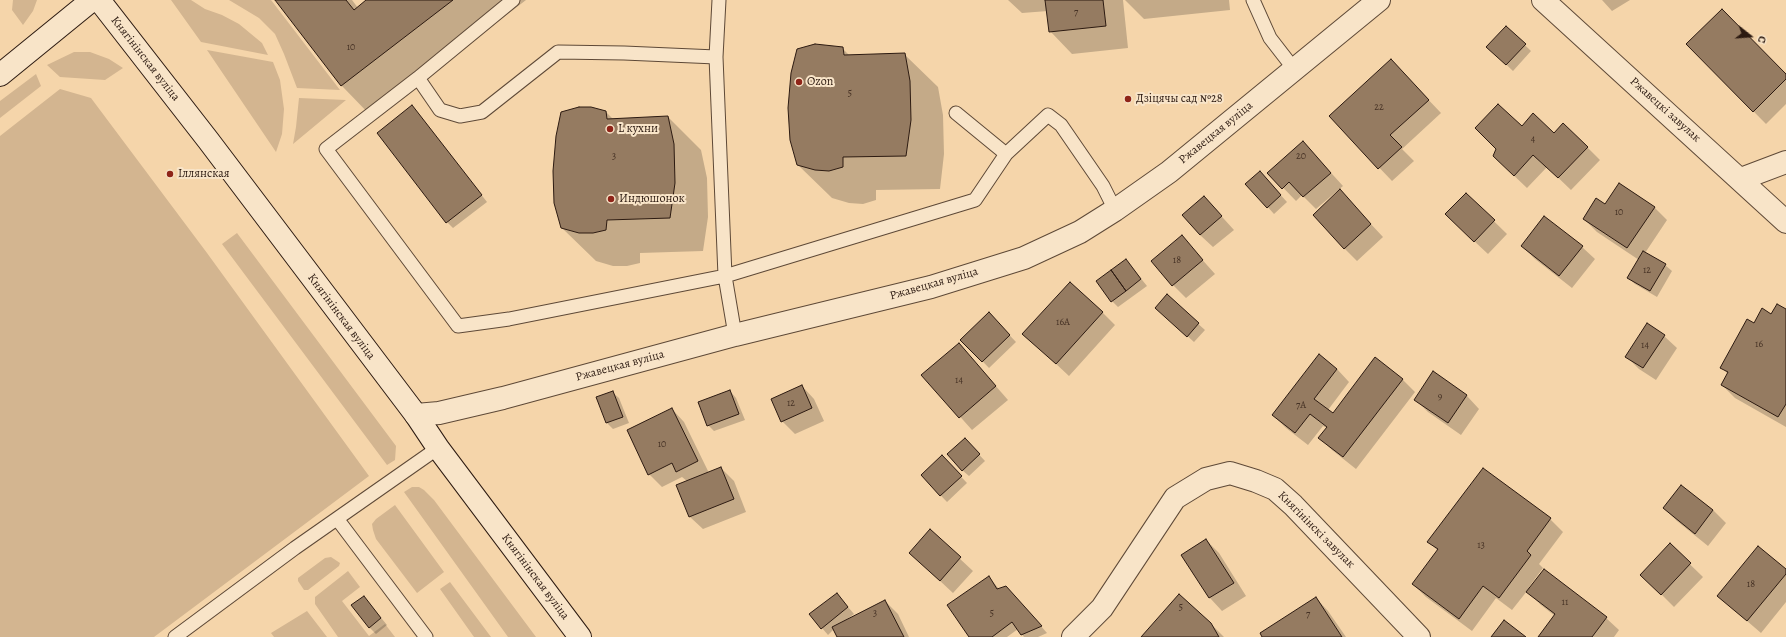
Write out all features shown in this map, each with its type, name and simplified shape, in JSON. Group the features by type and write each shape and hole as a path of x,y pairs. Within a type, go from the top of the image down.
{"street":[{"path":"0,75 92,0"},
{"name":"Княгінінская вуліца","path":"99,0 208,140 416,415 438,448 580,637"},
{"name":"Ржавецкая вуліца","path":"416,415 439,413 502,398 735,335 931,287 1024,258 1080,232 1115,210 1168,172 1379,0"},
{"name":"Ржавецкі завулак","path":"1542,0 1741,179 1786,222"},
{"path":"1741,179 1786,162"},
{"name":"Княгінінскі завулак","path":"1073,637 1102,608 1174,498 1206,479 1230,473 1275,489 1293,504 1419,637"}],"lane":[{"path":"513,0 418,78 326,149 458,326 509,319 725,276 975,200 1006,154 1048,115 1061,125 1103,186 1115,210"},
{"path":"718,0 716,57 725,276 735,335"},
{"path":"1253,0 1270,38 1294,69"},
{"path":"418,78 440,110 460,116 482,112 558,52 716,57"},
{"path":"956,112 1006,154"},
{"path":"175,637 295,548 338,520 388,482 438,448"},
{"path":"338,520 426,637"}],"shaded area":[{"path":"13,0 37,0 33,11 23,25 12,10"},
{"path":"171,0 191,0 205,9 222,15 239,24 262,43 268,55 201,42"},
{"path":"229,0 271,0 340,90 297,88 275,34 259,18"},
{"path":"207,50 273,62 280,80 284,109 282,134 276,152"},
{"path":"74,52 90,52 109,59 123,68 105,80 60,77 47,65"},
{"path":"36,74 41,86 0,118 0,101"},
{"path":"60,89 91,98 207,253 369,476 154,637 0,637 0,136"},
{"path":"299,98 346,100 293,144"},
{"path":"237,233 396,446 395,460 387,465 222,244"},
{"path":"412,487 419,487 434,500 536,637 508,637 404,492"},
{"path":"395,505 444,572 417,593 376,539 373,530 372,524 376,519"},
{"path":"331,557 340,563 339,566 308,590 304,590 298,581 298,578 325,558"},
{"path":"348,571 360,587 342,601 369,636 385,624 395,637 338,637 315,604 315,597"},
{"path":"450,582 491,637 474,637 440,589"},
{"path":"307,611 327,637 274,637 271,633"}],"building":[{"path":"275,0 346,0 354,10 366,0 453,0 341,86"},
{"path":"1045,0 1103,0 1106,26 1049,32"},
{"path":"1722,9 1786,74 1786,79 1753,112 1686,44"},
{"path":"1506,26 1526,44 1506,65 1486,47"},
{"path":"815,44 843,47 844,55 905,53 910,81 911,120 906,156 843,157 843,167 829,171 815,170 797,165 790,140 788,108 791,73 797,49"},
{"path":"1391,59 1429,100 1390,135 1402,147 1378,169 1329,116"},
{"path":"1498,104 1522,126 1533,113 1554,133 1563,123 1588,147 1558,178 1533,155 1514,176 1493,156 1496,149 1475,128"},
{"path":"412,105 482,195 446,223 377,133"},
{"path":"579,107 591,107 606,111 607,119 668,116 674,144 675,183 670,218 607,220 606,230 593,233 579,233 561,228 554,203 553,171 556,136 561,112"},
{"path":"1303,141 1331,173 1303,197 1289,182 1282,189 1267,173"},
{"path":"1260,171 1281,195 1267,208 1245,184"},
{"path":"1619,183 1655,207 1627,248 1583,219 1596,198 1605,204"},
{"path":"1340,189 1371,224 1344,249 1313,215"},
{"path":"1466,193 1495,220 1474,242 1445,214"},
{"path":"1204,196 1222,216 1200,235 1182,215"},
{"path":"1544,216 1583,246 1559,276 1521,246"},
{"path":"1182,235 1203,260 1172,286 1151,261"},
{"path":"1643,251 1666,264 1650,291 1627,278"},
{"path":"1126,259 1141,279 1126,291 1111,270"},
{"path":"1111,270 1126,291 1111,302 1096,281"},
{"path":"1070,282 1103,312 1056,364 1022,334"},
{"path":"1167,294 1199,323 1187,337 1155,308"},
{"path":"1777,304 1786,309 1786,404 1778,417 1721,385 1728,372 1720,368 1747,319 1754,323 1762,308 1771,314"},
{"path":"989,312 1010,335 982,362 960,340"},
{"path":"1647,323 1665,335 1643,368 1625,357"},
{"path":"959,343 996,386 959,418 921,375"},
{"path":"1319,354 1337,369 1314,399 1333,413 1375,357 1403,379 1343,457 1318,438 1327,427 1310,414 1295,433 1272,415"},
{"path":"1433,371 1467,395 1448,423 1414,400"},
{"path":"802,385 812,408 781,422 771,399"},
{"path":"730,390 739,414 707,426 698,402"},
{"path":"613,391 623,417 606,423 596,397"},
{"path":"672,408 698,461 676,472 672,463 648,475 627,430"},
{"path":"965,438 980,454 962,471 947,454"},
{"path":"942,455 962,476 940,496 921,475"},
{"path":"721,467 734,499 689,517 676,485"},
{"path":"1483,468 1551,518 1527,551 1531,555 1499,598 1483,586 1459,619 1412,584 1438,549 1427,542"},
{"path":"1681,485 1713,510 1695,534 1663,508"},
{"path":"930,529 961,557 940,581 909,553"},
{"path":"1206,539 1234,583 1209,598 1181,555"},
{"path":"1670,543 1691,563 1661,595 1640,575"},
{"path":"1758,546 1786,569 1786,574 1747,621 1717,596"},
{"path":"1544,569 1607,617 1592,637 1538,637 1555,614 1526,592"},
{"path":"989,576 997,589 1006,586 1042,626 1021,635 1012,622 992,637 969,637 947,605"},
{"path":"837,593 848,607 821,629 809,614"},
{"path":"1179,594 1211,623 1219,637 1141,637"},
{"path":"364,596 381,618 369,628 351,605"},
{"path":"1316,597 1342,637 1262,637 1260,633"},
{"path":"885,600 904,637 837,637 832,627"},
{"path":"1504,620 1526,637 1491,637"}],"place":[{"name":"Ozon","path":"799,82"},
{"name":"Дзіцячы сад №28","path":"1128,99"},
{"name":"L кухни","path":"610,129"},
{"name":"Іллянская","path":"170,174"},
{"name":"Индюшонок","path":"611,199"}]}
